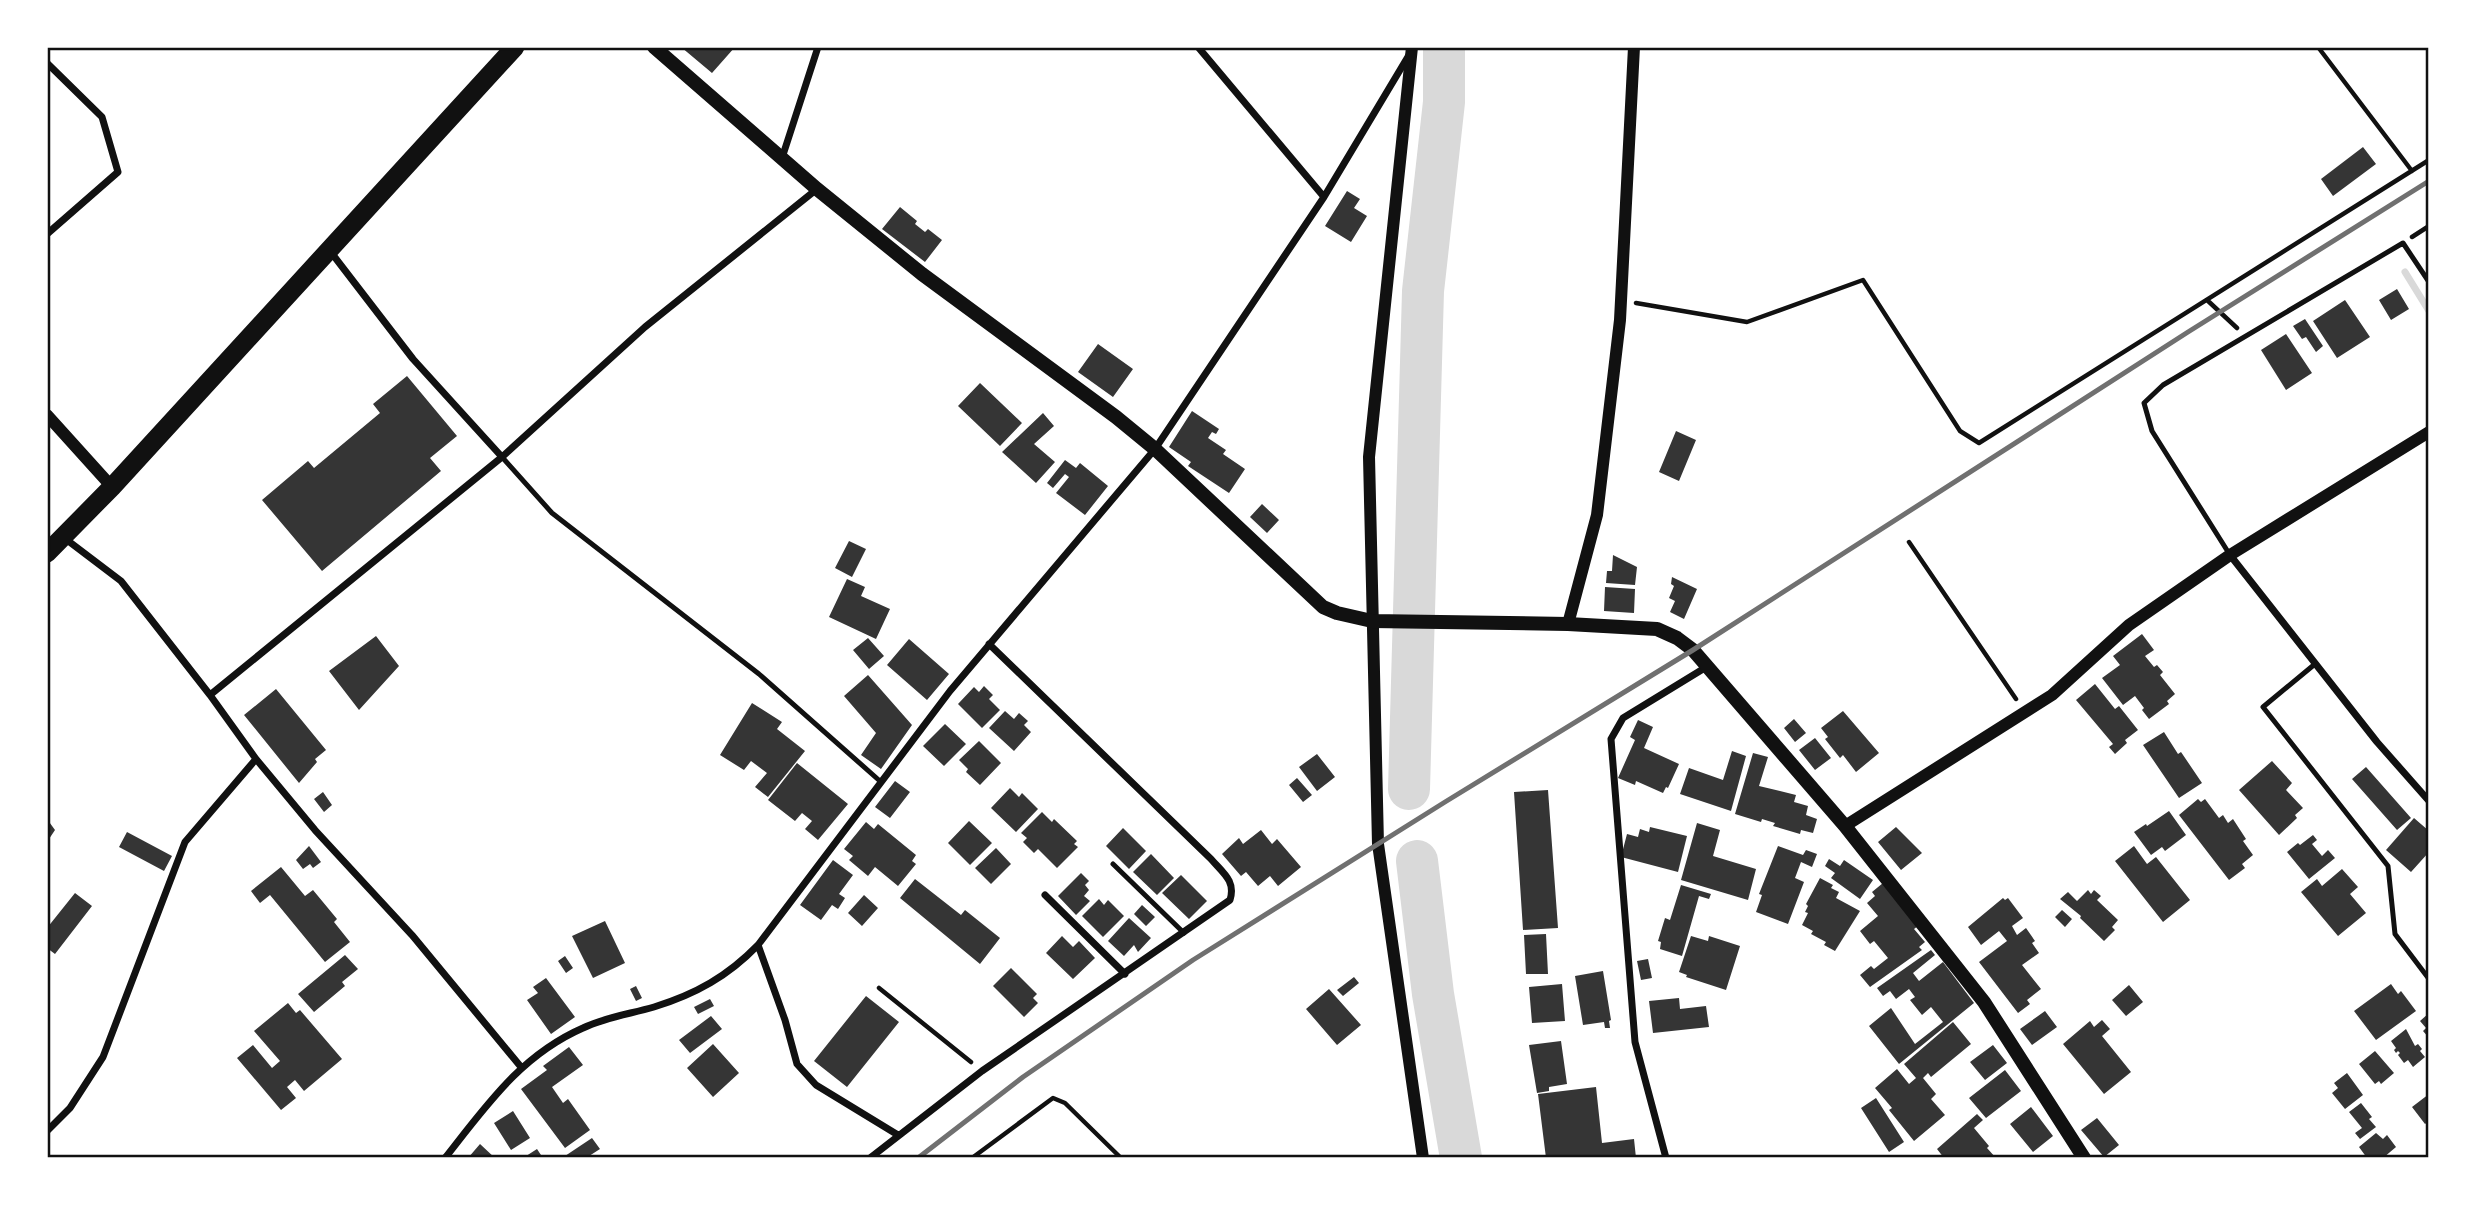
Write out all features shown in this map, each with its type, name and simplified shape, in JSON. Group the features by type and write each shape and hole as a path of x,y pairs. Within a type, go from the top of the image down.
{"highway":[{"path":"47,553 112,487 515,47"}],"main road":[{"path":"654,47 817,189 922,274 1116,417 1155,449 1323,607 1336,613 1372,621 1445,620 1657,629 1685,644 1708,666 1845,826 1984,1002 2084,1158"}],"street":[{"path":"782,159 818,47"},
{"path":"1198,47 1324,197"},
{"path":"1568,624 1597,515 1622,300 1634,47"},
{"path":"445,1158 503,1084 521,1067 580,1029 607,1018 653,1007 701,990 741,963 758,945 989,644 1155,449 1324,197 1411,49"},
{"path":"1411,49 1369,457 1378,844 1423,1158"},
{"path":"47,63 102,117 118,172 47,234"},
{"path":"210,695 502,457 645,327 817,189"},
{"path":"328,249 413,359 502,457"},
{"path":"47,415 112,487"},
{"path":"1845,826 2052,695 2129,625 2230,555 2429,432"},
{"path":"63,537 121,582 210,695 256,759 315,830 412,935 521,1067"},
{"path":"2230,555 2377,742 2429,801"},
{"path":"870,1158 982,1071 1230,900 1233,891 1231,881 989,644"},
{"path":"1666,1158 1635,1042 1611,739 1623,718 1708,666"},
{"path":"47,1131 70,1108 103,1057 185,842 256,759"},
{"path":"1045,895 1125,974"},
{"path":"758,945 785,1020 797,1064 816,1085 898,1135"}],"lane":[{"path":"2230,555 2152,431 2144,403 2163,385 2403,243 2429,282"},
{"path":"502,457 552,513 759,674 881,782"},
{"path":"2315,664 2263,707 2388,866 2395,934 2429,979"},
{"path":"1113,864 1184,933"}],"path":[{"path":"2318,47 2412,170"},
{"path":"1622,300 1747,322 1863,280 1960,431 1979,443 2429,160"},
{"path":"2207,300 2246,337"},
{"path":"1909,542 2024,711"},
{"path":"879,988 982,1071"},
{"path":"972,1158 1053,1098 1065,1102 1121,1158"}],"building":[{"path":"681,47 735,47 712,73"},
{"path":"2363,147 2376,164 2333,196 2321,179"},
{"path":"1347,191 1360,199 1354,208 1367,216 1351,242 1325,226"},
{"path":"900,207 917,221 915,224 925,232 928,229 942,240 925,262 882,229"},
{"path":"2397,289 2409,309 2391,320 2379,300"},
{"path":"2345,300 2370,337 2337,358 2313,321"},
{"path":"2305,319 2323,346 2316,352 2306,337 2302,339 2293,326"},
{"path":"2286,334 2312,373 2286,390 2261,350"},
{"path":"1098,344 1133,369 1113,397 1078,372"},
{"path":"407,376 457,436 430,458 441,471 322,571 262,500 308,461 314,468 380,413 373,404"},
{"path":"980,383 1022,423 1000,446 958,406"},
{"path":"1192,411 1219,429 1216,434 1212,432 1208,438 1226,450 1223,454 1245,469 1229,493 1188,466 1191,462 1169,447"},
{"path":"1043,413 1054,426 1034,444 1055,462 1036,483 1002,452"},
{"path":"1676,431 1696,440 1679,481 1659,472"},
{"path":"1065,460 1076,468 1080,463 1108,486 1085,515 1056,493 1069,477 1065,474 1053,488 1047,483"},
{"path":"1262,504 1279,520 1267,533 1250,517"},
{"path":"849,541 866,549 852,577 835,568"},
{"path":"1613,555 1637,567 1635,585 1606,583 1607,571 1612,571"},
{"path":"1672,577 1697,589 1684,619 1670,612 1675,601 1669,598 1674,586 1671,584"},
{"path":"847,579 865,587 861,596 890,609 876,639 829,617"},
{"path":"1605,587 1635,589 1634,613 1604,611"},
{"path":"2142,634 2154,650 2145,656 2154,667 2157,665 2163,672 2160,675 2175,694 2167,701 2169,704 2149,719 2135,696 2123,705 2102,678 2120,665 2113,656"},
{"path":"376,636 399,666 359,710 329,671"},
{"path":"868,638 884,656 869,669 853,650"},
{"path":"909,639 949,674 927,700 887,665"},
{"path":"868,675 912,725 881,769 861,755 876,733 844,696"},
{"path":"2095,684 2115,709 2119,706 2138,730 2125,740 2127,743 2115,754 2109,747 2113,744 2076,700"},
{"path":"984,686 993,695 989,699 1000,710 982,728 958,704 974,687 979,692"},
{"path":"276,689 326,750 315,759 317,762 299,783 244,715"},
{"path":"752,703 782,722 777,729 805,751 768,797 755,787 767,773 751,761 744,770 720,755"},
{"path":"1005,711 1014,719 1019,713 1028,721 1024,725 1031,732 1014,751 989,728"},
{"path":"1843,711 1879,753 1856,772 1843,755 1840,758 1825,739 1828,737 1821,728"},
{"path":"1794,719 1806,733 1795,742 1784,728"},
{"path":"1638,720 1653,727 1644,748 1679,764 1663,793 1636,781 1635,785 1618,778 1635,740 1630,737"},
{"path":"945,724 966,744 944,766 923,746"},
{"path":"2164,732 2202,783 2179,798 2143,745"},
{"path":"1815,738 1831,758 1815,770 1799,750"},
{"path":"979,741 1001,763 980,785 966,772 968,769 959,760"},
{"path":"1732,751 1746,756 1731,811 1680,794 1689,768 1723,780"},
{"path":"1753,753 1768,757 1759,786 1796,795 1794,802 1808,806 1806,815 1817,819 1813,833 1801,830 1800,834 1773,826 1775,823 1762,819 1761,822 1735,814"},
{"path":"1317,754 1335,777 1317,791 1299,767"},
{"path":"2272,761 2292,783 2286,790 2303,808 2295,815 2297,818 2279,835 2239,790"},
{"path":"797,763 848,804 818,840 805,829 812,821 802,813 795,821 768,800"},
{"path":"2366,767 2411,818 2397,830 2352,779"},
{"path":"1297,778 1312,795 1303,802 1289,785"},
{"path":"895,781 910,792 890,818 875,807"},
{"path":"1010,788 1019,797 1022,793 1038,809 1016,832 991,808"},
{"path":"1548,790 1558,928 1523,930 1514,792"},
{"path":"323,792 332,805 324,812 314,799"},
{"path":"2198,799 2201,802 2205,799 2219,818 2223,815 2228,823 2233,819 2253,855 2242,864 2245,868 2229,880 2179,815"},
{"path":"2169,811 2186,835 2165,851 2162,847 2151,855 2134,832"},
{"path":"1042,812 1052,822 1054,819 1077,841 1074,844 1078,847 1057,868 1038,849 1034,853 1023,842 1027,838 1021,833"},
{"path":"2414,818 2429,831 2429,852 2411,872 2386,850"},
{"path":"47,819 55,830 47,842"},
{"path":"969,821 992,843 970,865 948,843"},
{"path":"866,822 874,829 878,824 916,855 912,861 916,864 898,886 875,867 868,876 849,860 853,856 844,849"},
{"path":"1697,823 1720,830 1713,856 1756,869 1748,900 1681,880"},
{"path":"1650,827 1687,836 1678,872 1621,857 1627,834 1638,837 1640,829 1649,832"},
{"path":"1896,827 1922,853 1901,870 1878,842"},
{"path":"1123,828 1146,851 1129,869 1106,846"},
{"path":"1261,830 1272,844 1277,839 1301,867 1278,886 1270,876 1258,886 1246,872 1241,876 1222,854 1239,838 1243,844"},
{"path":"127,832 172,856 164,871 119,847"},
{"path":"2313,835 2317,840 2312,844 2322,856 2328,850 2335,858 2309,879 2287,852"},
{"path":"309,846 321,862 313,868 310,864 303,869 296,860"},
{"path":"1778,846 1803,855 1806,850 1817,854 1812,867 1801,862 1795,878 1804,882 1788,924 1756,912 1762,895 1759,894"},
{"path":"2134,846 2147,864 2156,857 2190,900 2163,922 2115,861"},
{"path":"996,848 1011,864 991,884 975,868"},
{"path":"1151,854 1174,878 1157,895 1133,872"},
{"path":"1829,859 1840,866 1844,860 1873,880 1860,899 1831,878 1835,873 1825,866"},
{"path":"833,860 853,875 839,894 845,898 838,909 832,905 821,920 800,905"},
{"path":"281,867 305,896 313,890 337,919 334,922 350,942 325,962 270,895 260,903 251,891"},
{"path":"2342,869 2358,887 2350,894 2366,913 2338,936 2301,892 2317,879 2322,886"},
{"path":"1081,873 1089,881 1085,885 1089,890 1084,896 1090,901 1076,915 1058,896"},
{"path":"1181,875 1207,901 1189,919 1162,893"},
{"path":"1820,878 1839,892 1836,898 1860,911 1835,951 1802,925 1808,913 1805,912 1808,906 1806,904"},
{"path":"915,879 961,915 965,910 1000,938 980,964 900,898"},
{"path":"1883,883 1918,926 1914,929 1925,942 1919,947 1922,950 1870,987 1860,975 1871,966 1874,969 1888,958 1874,941 1870,944 1860,931 1878,916 1867,903 1875,896 1872,892"},
{"path":"1681,885 1711,894 1709,899 1699,896 1682,956 1660,949 1661,942 1658,941 1665,918 1670,920"},
{"path":"2088,890 2091,894 2094,890 2101,896 2097,900 2118,920 2112,927 2115,930 2104,941 2081,916 2060,899 2068,892 2077,901"},
{"path":"75,893 92,906 55,954 47,948 47,928"},
{"path":"864,895 878,908 862,926 848,913"},
{"path":"2003,898 2008,898 2023,918 2012,926 2017,935 2026,928 2039,953 2022,965 2041,989 2027,1000 2030,1004 2018,1013 1979,962 2007,941 1999,931 1981,945 1968,927"},
{"path":"1099,899 1104,905 1108,900 1124,916 1103,937 1082,916"},
{"path":"1142,905 1155,917 1146,926 1134,914"},
{"path":"2062,910 2072,919 2065,927 2055,917"},
{"path":"1129,918 1151,938 1138,952 1134,945 1124,956 1108,941"},
{"path":"605,921 625,963 593,978 572,936"},
{"path":"1546,934 1548,974 1526,974 1524,935"},
{"path":"1062,936 1073,947 1079,941 1095,958 1073,979 1046,953"},
{"path":"1691,936 1708,941 1709,936 1740,946 1726,990 1686,977 1687,975 1679,972"},
{"path":"1931,950 1935,955 1913,973 1919,981 1943,962 1974,1003 1899,1064 1869,1026 1891,1008 1915,1044 1943,1022 1931,1007 1922,1015 1910,1000 1915,997 1909,989 1896,999 1890,991 1883,996 1877,988"},
{"path":"345,955 358,969 342,982 345,986 314,1012 298,994"},
{"path":"565,956 573,968 566,973 558,961"},
{"path":"1648,959 1652,978 1641,980 1637,961"},
{"path":"1011,968 1037,994 1033,998 1038,1003 1024,1017 993,986"},
{"path":"1603,971 1610,1028 1605,1028 1604,1022 1583,1025 1575,976"},
{"path":"1354,977 1359,983 1343,996 1337,990"},
{"path":"546,978 575,1017 551,1034 527,1000 538,993 533,987"},
{"path":"1562,984 1565,1021 1532,1023 1529,987"},
{"path":"2391,984 2398,994 2401,991 2416,1011 2376,1040 2354,1011"},
{"path":"2129,985 2143,1002 2126,1016 2112,1000"},
{"path":"636,986 642,998 636,1001 630,989"},
{"path":"1329,989 1361,1025 1337,1045 1306,1009"},
{"path":"866,996 899,1022 847,1087 814,1061"},
{"path":"1679,998 1680,1009 1706,1006 1709,1027 1653,1033 1649,1001"},
{"path":"710,999 714,1006 698,1014 694,1007"},
{"path":"288,1003 296,1013 300,1010 342,1059 304,1091 295,1080 287,1087 296,1098 281,1110 237,1058 253,1045 272,1068 280,1061 254,1031"},
{"path":"2045,1011 2057,1027 2032,1045 2020,1029"},
{"path":"2429,1013 2429,1038 2420,1021"},
{"path":"711,1016 722,1029 690,1053 679,1040"},
{"path":"2102,1020 2110,1029 2102,1036 2131,1072 2104,1094 2063,1044 2090,1021 2094,1027"},
{"path":"1953,1022 1971,1044 1931,1077 1928,1073 1923,1078 1936,1094 1931,1099 1945,1115 1914,1141 1875,1088 1897,1069 1909,1084 1916,1078 1904,1064"},
{"path":"2406,1029 2425,1057 2413,1067 2408,1060 2404,1063 2391,1041"},
{"path":"1561,1041 1567,1084 1549,1087 1549,1091 1537,1093 1529,1045"},
{"path":"713,1044 739,1073 713,1097 687,1068"},
{"path":"1993,1045 2007,1063 1985,1080 1970,1062"},
{"path":"569,1047 583,1065 552,1087 563,1103 568,1099 590,1130 565,1148 521,1089 547,1070 543,1066"},
{"path":"2375,1051 2394,1073 2381,1084 2379,1081 2375,1084 2359,1064"},
{"path":"2005,1070 2021,1091 1986,1118 1969,1098"},
{"path":"2347,1073 2363,1095 2345,1109 2332,1093 2338,1088 2334,1083"},
{"path":"1596,1087 1602,1143 1634,1139 1636,1158 1546,1158 1538,1094"},
{"path":"2429,1094 2429,1121 2425,1124 2412,1107"},
{"path":"1876,1098 1904,1142 1889,1152 1861,1108"},
{"path":"2361,1103 2376,1127 2360,1139 2355,1133 2362,1128 2349,1112"},
{"path":"2031,1107 2053,1136 2033,1152 2010,1124"},
{"path":"513,1111 530,1138 511,1150 494,1123"},
{"path":"1977,1114 1983,1120 1974,1128 1996,1158 1944,1158 1937,1149"},
{"path":"2097,1118 2119,1145 2104,1157 2081,1130"},
{"path":"2376,1133 2383,1139 2387,1135 2396,1147 2383,1158 2367,1158 2359,1147"},
{"path":"592,1138 600,1149 586,1158 562,1158"},
{"path":"480,1144 495,1158 468,1158"},
{"path":"537,1149 543,1158 523,1158"}],"waterway":[{"path":"1409,789 1423,291 1444,102 1444,47"},
{"path":"2405,272 2429,311"},
{"path":"1417,861 1433,994 1461,1158"}],"railway":[{"path":"918,1158 1023,1077 1193,960 1693,650 2188,332 2429,181"}]}
